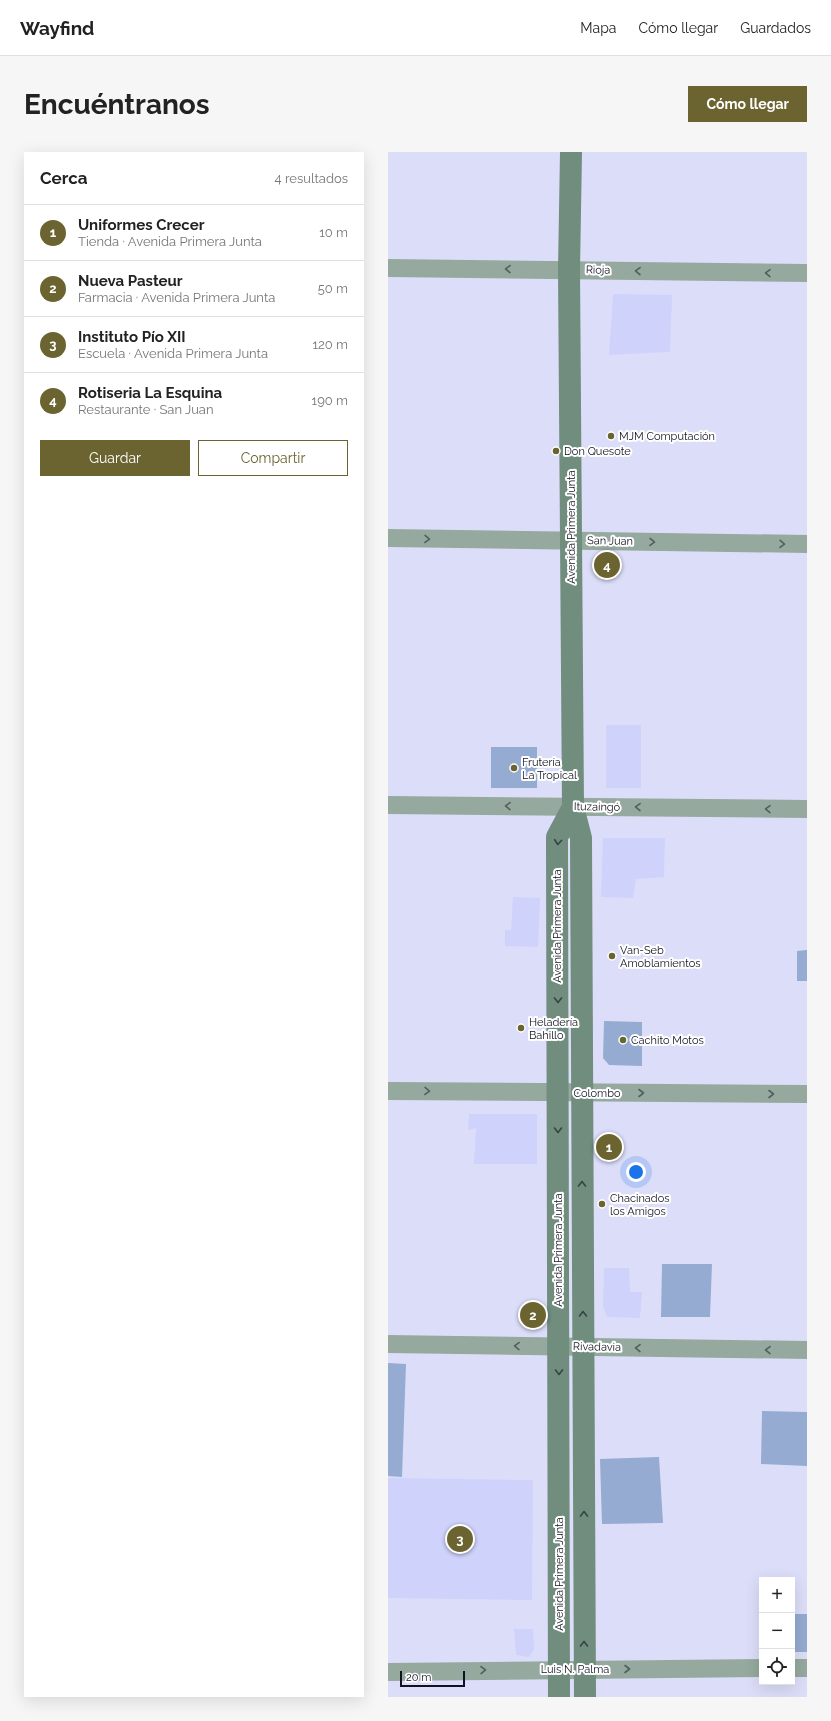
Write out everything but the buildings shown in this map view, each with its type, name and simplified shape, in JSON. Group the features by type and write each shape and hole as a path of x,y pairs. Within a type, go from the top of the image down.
{"main road":[{"name":"Avenida Primera Junta","path":"571,152 569,270 573,807 581,838 584,1697"},
{"name":"Avenida Primera Junta","path":"559,1697 557,837 573,807"}],"street":[{"name":"Rioja","path":"388,268 807,273"},
{"name":"San Juan","path":"388,538 807,544"},
{"name":"Ituzaingó","path":"388,805 807,809"},
{"name":"Colombo","path":"388,1091 807,1094"},
{"name":"Rivadavia","path":"388,1344 807,1350"},
{"name":"Luis N. Palma","path":"388,1672 759,1668"},
{"path":"795,1668 807,1668"}],"shaded area":[{"path":"613,294 672,295 670,352 609,355"},
{"path":"606,725 641,725 641,788 606,788"},
{"path":"603,838 665,838 664,877 636,879 633,898 601,897"},
{"path":"513,897 540,898 538,947 505,946 505,930 511,930"},
{"path":"469,1114 537,1114 537,1164 474,1164 476,1128 468,1130"},
{"path":"604,1268 629,1268 630,1292 642,1292 640,1318 607,1317 603,1307"},
{"path":"388,1478 533,1480 532,1600 388,1598"},
{"path":"514,1629 533,1629 534,1650 529,1657 516,1655"}],"place":[{"name":"MJM Computación","path":"611,436"},
{"name":"Don Quesote","path":"556,451"},
{"name":"Rotiseria La Esquina","path":"607,565"},
{"name":"Frutería La Tropical","path":"514,768"},
{"name":"Van-Seb Amoblamientos","path":"612,956"},
{"name":"Heladería Bahillo","path":"521,1028"},
{"name":"Cachito Motos","path":"623,1040"},
{"name":"Uniformes Crecer","path":"609,1147"},
{"name":"Chacinados los Amigos","path":"602,1204"},
{"name":"Nueva Pasteur","path":"533,1315"},
{"name":"Instituto Pío XII","path":"460,1539"}]}
